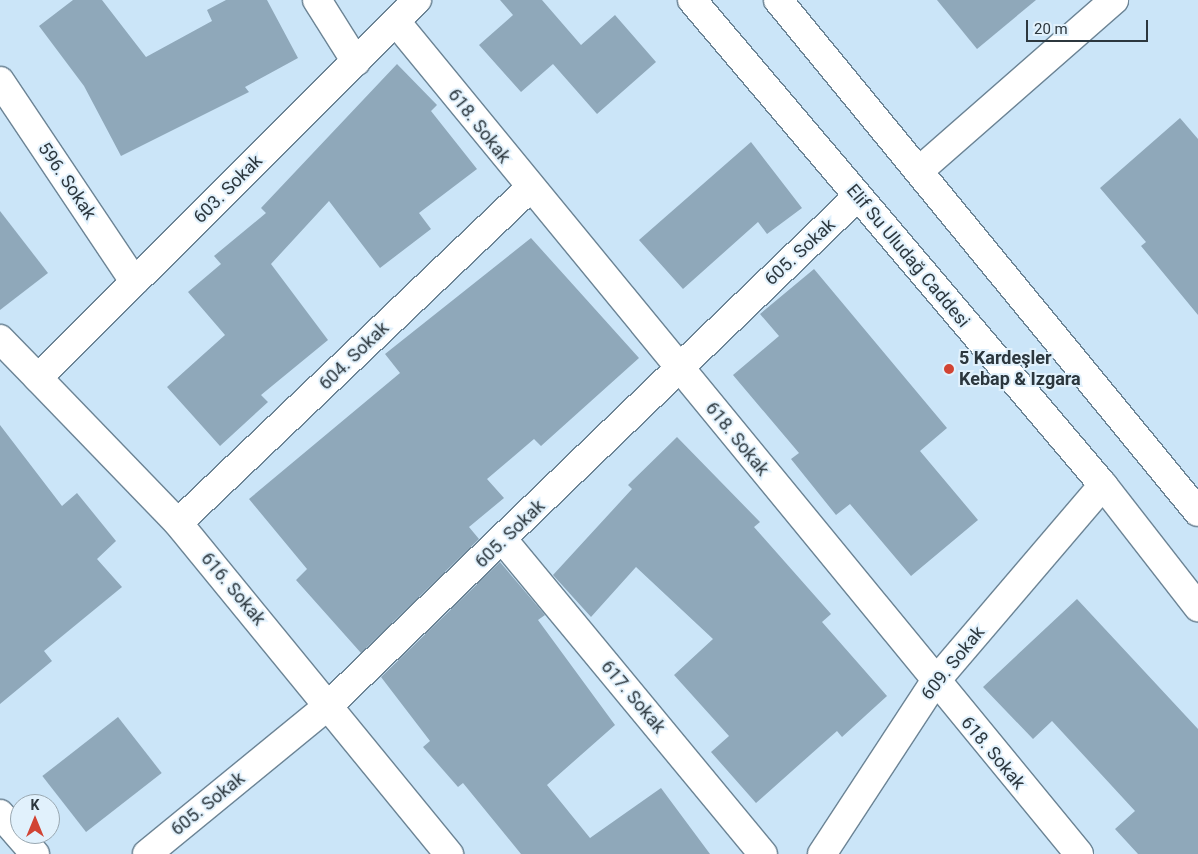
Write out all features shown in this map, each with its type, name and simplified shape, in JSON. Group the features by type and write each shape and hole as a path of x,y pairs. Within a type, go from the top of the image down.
{"street":[{"path":"317,0 356,62"},
{"name":"603. Sokak","path":"38,378 397,23 417,0"},
{"name":"Elif Su Uludağ Caddesi","path":"692,0 857,198 1103,485 1198,607"},
{"path":"778,0 920,170 1198,512"},
{"path":"920,170 1114,0"},
{"name":"618. Sokak","path":"397,23 529,189 679,367 934,683 1078,854"},
{"name":"596. Sokak","path":"0,81 134,281"},
{"name":"604. Sokak","path":"178,523 529,189"},
{"name":"605. Sokak","path":"147,854 329,705 504,541 679,367 857,198"},
{"name":"616. Sokak","path":"0,339 178,523 329,705 449,854"},
{"name":"609. Sokak","path":"822,854 934,683 1103,485"},
{"name":"617. Sokak","path":"504,541 763,854"},
{"path":"0,814 35,854"}],"building":[{"path":"73,0 102,0 146,57 212,21 207,10 226,0 267,0 298,58 245,87 249,92 121,156 84,86 39,26"},
{"path":"500,0 542,0 581,45 615,15 656,62 597,114 553,64 521,92 479,45 513,15"},
{"path":"937,0 1036,0 977,49"},
{"path":"397,64 437,105 431,111 477,169 419,213 431,229 380,268 329,201 271,264 328,340 261,395 268,402 220,446 167,387 225,335 188,292 221,264 214,256 266,213 261,208"},
{"path":"1180,118 1198,139 1198,315 1141,246 1146,242 1100,188"},
{"path":"751,142 802,208 767,234 758,222 683,289 639,240"},
{"path":"0,211 48,273 0,310"},
{"path":"531,238 639,358 541,446 534,439 487,479 504,498 469,527 479,539 361,653 296,580 307,569 249,499 400,373 385,354"},
{"path":"814,269 947,428 920,451 978,520 911,576 850,504 836,515 791,459 799,453 733,375 779,336 760,314"},
{"path":"0,425 62,506 77,493 116,541 97,559 122,587 44,651 52,661 0,704"},
{"path":"677,437 760,522 754,527 831,614 822,622 887,696 842,737 837,731 756,803 711,752 729,736 674,675 713,639 636,567 591,617 553,575 632,489 628,485"},
{"path":"500,562 545,615 538,620 615,725 547,785 590,838 661,788 710,854 521,854 463,783 458,787 423,747 430,741 381,677"},
{"path":"1077,599 1198,729 1198,854 1138,854 1115,829 1135,811 1052,721 1033,739 983,687"},
{"path":"118,717 162,773 86,832 60,799 60,794 56,794 42,776"}],"place":[{"name":"5 Kardeşler Kebap & Izgara","path":"949,369"}]}
